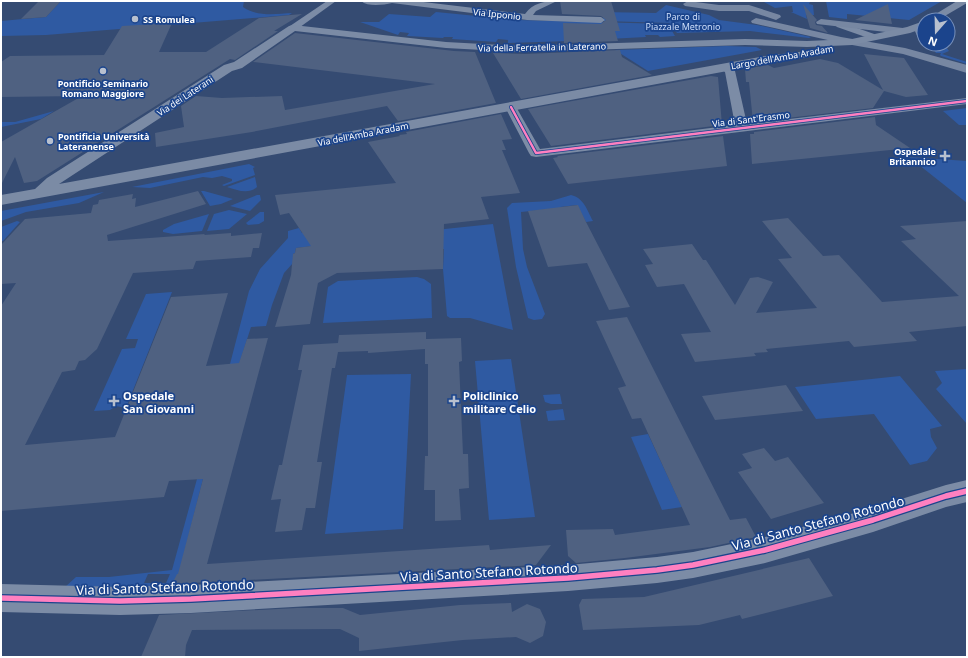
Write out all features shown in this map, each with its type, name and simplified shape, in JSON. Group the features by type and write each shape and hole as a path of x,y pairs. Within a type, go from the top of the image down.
{"main road":[{"path":"945,12 964,1"},
{"path":"734,18 729,17 724,13 684,3 719,8 739,3 852,42 897,49 932,57"},
{"path":"724,13 739,3"},
{"path":"766,13 768,15 767,18 752,21 819,31 874,37 963,67"},
{"path":"819,31 840,25 903,31"},
{"path":"819,31 852,42 916,27"},
{"name":"Via della Ferratella in Laterano","path":"293,28 437,45 501,49 745,42"},
{"name":"Via dei Laterani","path":"40,193 53,181 228,68 238,65 293,28"},
{"name":"Largo dell'Amba Aradam","path":"745,42 802,44 819,31"},
{"name":"Largo dell'Amba Aradam","path":"724,67 765,60 819,31"},
{"path":"745,42 771,50 774,53 765,60"},
{"path":"930,52 932,57"},
{"name":"Via dell'Amba Aradam","path":"1,200 724,67"}],"street":[{"name":"Via dei Laterani","path":"293,28 332,1"},
{"path":"365,1 389,1"},
{"name":"Via Ipponio","path":"394,1 527,17 601,20"},
{"path":"446,8 457,1"},
{"path":"527,17 533,9 554,1"},
{"path":"840,25 874,37"},
{"path":"724,67 730,71 742,128"},
{"name":"Via di Sant'Erasmo","path":"511,107 536,153 967,101"},
{"name":"Via di Santo Stefano Rotondo","path":"1,598 120,600 190,599 568,578 657,570 693,565 765,550 873,520 946,496 967,491"}],"green space":[{"name":"SS Romulea","path":"61,1 244,1 243,7 260,14 292,13 289,15 46,35 1,36 1,21 46,17"},
{"path":"750,1 814,1 810,2 809,4 813,5 814,15 806,15 807,19 791,12 793,12 792,6 775,8 764,2"},
{"path":"826,1 942,1 923,12 916,12 916,16 909,20 847,14 847,19 829,17"},
{"name":"Parco di Piazzale Metronio","path":"666,5 709,15 719,20 757,25 811,37 750,31 677,33 669,23 604,21 601,12 656,13"},
{"path":"436,12 518,20 668,24 675,36 660,37 658,35 645,35 646,37 508,43 508,40 498,39 496,42 452,39 453,37 443,38 407,36 409,33 400,32 398,35 360,22 379,22 389,14 430,17"},
{"path":"727,46 756,47 762,50 648,71 615,50"},
{"path":"935,52 947,52 942,54 967,62 967,64 941,56 941,53"},
{"path":"967,108 967,125 959,125 943,111"},
{"path":"54,111 41,119 1,127 1,122 15,122"},
{"path":"909,157 967,161 967,203"},
{"path":"249,164 255,167 253,168 255,175 224,186 222,185 232,181 232,179 222,176 212,178 203,177 150,188 132,187"},
{"path":"255,177 257,187 250,191 242,191 227,187"},
{"path":"201,191 233,199 221,204 210,206"},
{"path":"104,192 79,203 26,212 1,221 1,211"},
{"path":"260,195 261,200 250,211 230,206"},
{"path":"571,195 582,202 593,221 586,222 577,205 521,212 523,249 527,267 545,314 542,319 534,320 528,318 516,267 507,208 512,203 551,201"},
{"path":"229,210 247,214 229,229 207,231 214,214"},
{"path":"260,212 264,212 264,221 259,224 248,225 246,223"},
{"path":"209,214 202,231 173,234 163,232 163,230 174,224"},
{"path":"17,221 20,222 3,241 1,241 1,227"},
{"path":"493,224 513,330 470,318 450,318 447,316 443,269 444,249 329,255 330,244 296,248 295,253 293,254 293,263 284,273 266,326 251,327 207,464 230,364 249,291 260,269 288,238 288,231 299,228 302,233 348,228 358,238"},
{"path":"417,277 424,279 431,284 432,318 323,323 328,287 338,281"},
{"path":"172,292 126,408 116,406 110,410 94,411 122,349 135,348 138,339 126,339 146,294"},
{"path":"511,359 535,517 489,520 475,361"},
{"path":"967,369 967,424 936,389 942,383 935,371"},
{"path":"411,374 403,529 325,534 347,375"},
{"path":"900,376 942,426 930,429 931,437 937,448 927,461 910,465 874,414 816,419 795,387"},
{"path":"560,394 562,404 551,404 545,402 543,395"},
{"path":"563,409 565,420 548,421 546,411"},
{"path":"648,434 682,507 662,510 631,437"},
{"path":"197,479 203,479 175,589 64,588 76,577 109,577 172,570","holes":["148,574 170,574 166,583 144,583"]}],"building":[{"path":"39,1 61,1 46,17 21,19"},
{"path":"560,1 611,1 620,31 615,31 618,41 564,43 563,23 601,24 606,20 601,16 562,14"},
{"path":"803,4 817,20 815,22 816,25 822,26 828,33 810,28"},
{"path":"888,4 892,24 855,20"},
{"path":"302,14 274,31 278,31 235,60 230,59 37,181 24,183 15,157 1,185 1,142 82,96 1,97 1,62 10,56 104,55 122,26 172,23 159,52 206,52 259,18"},
{"path":"295,33 454,51 475,52 496,103 398,121 387,106 252,132 156,147 155,133 184,127 181,106 196,96 222,98 282,96 285,110 435,84 253,62"},
{"path":"620,50 622,57 652,75 521,99 493,53 525,54"},
{"path":"864,54 904,58 928,95 906,97 884,91 873,108 753,122 749,82 746,82 745,69 768,65 774,68 820,59 838,63 883,90"},
{"path":"711,76 718,77 722,125 551,146 528,109"},
{"path":"501,114 512,139 502,140 506,150 502,150 520,193 481,197 489,219 444,224 443,269 337,273 318,283 310,324 275,327 291,275 293,254 295,253 296,248 311,246 289,213 280,215 275,195 396,183 368,142 400,136 399,135 407,134 406,132"},
{"path":"875,117 876,125 910,148 752,164 750,134 754,134 754,132"},
{"path":"723,136 727,166 568,184 553,158 558,157 557,156"},
{"path":"198,191 206,204 107,235 108,241 205,234 204,235 231,233 231,236 262,233 259,248 253,248 251,257 196,261 193,269 133,273 97,349 85,360 79,361 75,370 62,372 25,445 115,437 171,297 228,293 206,366 239,363 247,339 268,338 207,564 489,545 490,550 551,545 536,565 172,584 178,574 203,479 169,481 164,497 1,511 1,306 16,283 1,284 1,245 25,219 91,213 93,205 98,204 99,200 133,194 132,199 136,198 135,207"},
{"path":"578,205 630,307 609,310 587,263 548,267 528,211"},
{"path":"788,218 823,256 839,255 882,302 959,296 901,241 916,239 900,226 967,221 967,326 909,332 917,341 854,347 849,341 766,349 768,352 754,353 756,356 695,362 681,334 711,332 684,284 657,287 645,265 653,264 643,249 692,244 703,260 706,260 735,305 750,278 758,277 773,282 756,313 817,308 778,259 792,258 762,221"},
{"path":"627,317 730,520 746,518 756,537 710,547 576,563 568,556 566,530 613,529 615,535 690,525 641,418 632,419 618,388 626,386 596,321"},
{"path":"426,332 426,339 461,338 462,361 459,362 463,454 468,454 469,488 459,489 461,520 435,521 435,490 424,490 425,456 428,456 428,364 425,364 425,349 368,353 368,351 338,352 335,368 332,368 317,462 322,462 315,508 306,508 302,530 275,532 281,499 271,500 279,465 282,465 302,370 298,370 303,345 338,343 339,335"},
{"path":"786,385 803,411 715,420 702,396"},
{"path":"764,448 775,461 788,457 824,503 771,519 738,472 752,468 742,454"},
{"path":"809,558 833,596 742,619 740,615 699,625 583,630 579,605 582,599 644,597"},
{"path":"511,603 512,612 527,604 540,609 546,622 543,636 530,643 516,637 463,640 359,651 359,638 340,629 192,630 186,645 185,657 141,657 159,615 297,608 343,608 360,615 460,605"}],"cycle path":[{"path":"511,107 536,153 967,101"},
{"path":"1,598 120,601 191,599 568,578 657,570 693,565 765,550 873,520 946,496 967,491"}],"place":[{"name":"SS Romulea","path":"135,19"},
{"name":"Pontificio Seminario Romano Maggiore","path":"103,71"},
{"name":"Pontificia Università Lateranense","path":"50,141"},
{"name":"Ospedale Britannico","path":"945,156"},
{"name":"Ospedale San Giovanni","path":"114,401"},
{"name":"Policlinico militare Celio","path":"454,401"}]}
